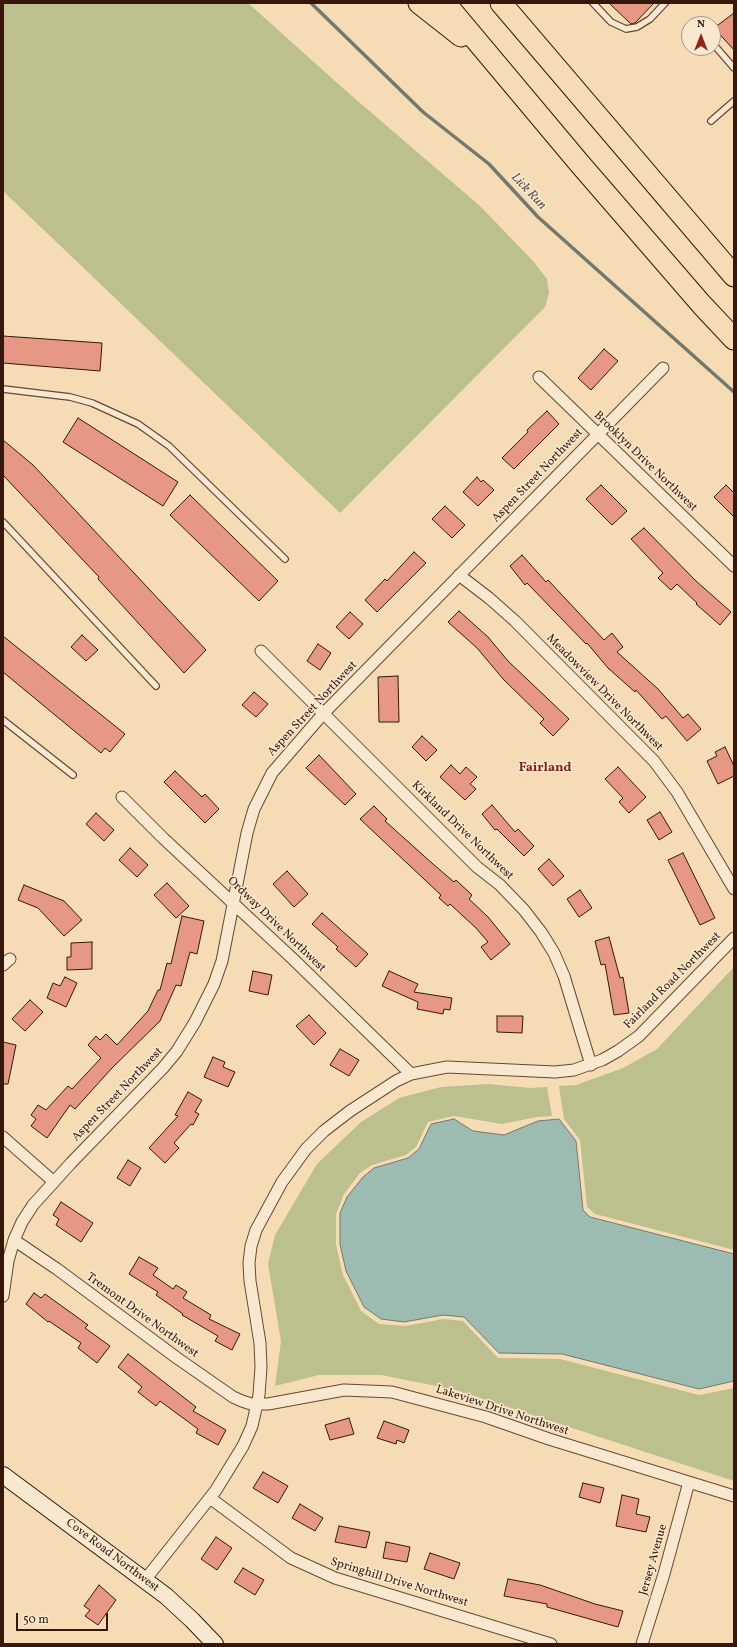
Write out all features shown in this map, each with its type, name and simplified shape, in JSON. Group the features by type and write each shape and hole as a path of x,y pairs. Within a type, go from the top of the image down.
{"highway":[{"path":"419,3 496,64"},
{"path":"445,3 585,170 702,305 734,339"},
{"path":"506,8 734,276"}],"main road":[{"name":"Cove Road Northwest","path":"3,1475 145,1580 192,1620 215,1644"}],"street":[{"name":"Aspen Street Northwest","path":"3,1296 8,1261 14,1240 22,1222 33,1205 163,1068 177,1051 195,1022 214,984 222,961 247,833 262,790 272,773 323,714 663,368"},
{"name":"Brooklyn Drive Northwest","path":"539,377 734,566"},
{"name":"Meadowview Drive Northwest","path":"459,575 489,598 515,621 654,761 677,792 734,889"},
{"name":"Kirkland Drive Northwest","path":"261,651 477,867 500,885 524,910 541,932 554,953 564,976 591,1065"},
{"name":"Ordway Drive Northwest","path":"122,797 163,838 234,902 411,1074"},
{"name":"Fairland Road Northwest","path":"145,1580 210,1498 243,1446 257,1404 261,1367 260,1343 250,1280 249,1263 251,1246 256,1230 290,1169 310,1144 350,1111 396,1081 411,1074 447,1067 555,1072 574,1070 591,1065 618,1052 639,1036 734,938"},
{"path":"3,1137 54,1182"},
{"name":"Tremont Drive Northwest","path":"14,1240 233,1397 242,1402 257,1404"},
{"name":"Lakeview Drive Northwest","path":"257,1404 344,1390 392,1392 486,1417 549,1439 734,1496"},
{"name":"Jersey Avenue","path":"642,1644 664,1574 689,1482"},
{"name":"Springhill Drive Northwest","path":"210,1498 291,1558 335,1578 552,1644"}],"lane":[{"path":"593,3 611,22 626,29 637,27 650,18 665,3"},
{"path":"721,53 734,68"},
{"path":"711,121 734,101"},
{"path":"3,389 70,397 109,409 138,424 170,446 285,559"},
{"path":"3,522 156,686"},
{"path":"3,720 73,775"}],"green space":[{"path":"3,3 248,3 345,90 480,206 533,261 547,279 549,293 545,307 340,513 3,191"},
{"path":"734,967 734,1250 595,1214 587,1207 580,1140 564,1119 559,1086 576,1085 623,1068 657,1049"},
{"path":"488,1084 530,1088 547,1087 552,1116 537,1117 502,1124 454,1116 428,1122 416,1147 406,1155 372,1165 360,1173 344,1194 336,1214 336,1245 343,1275 361,1311 379,1324 406,1326 443,1319 463,1321 498,1358 560,1359 699,1395 734,1388 734,1481 456,1390 381,1375 319,1375 275,1386 281,1341 268,1264 275,1235 317,1164 361,1122 399,1098 441,1087"}],"water":[{"path":"454,1119 473,1131 504,1135 538,1121 559,1119 576,1141 583,1210 590,1217 734,1254 734,1381 699,1389 562,1354 499,1353 464,1317 443,1315 404,1322 381,1319 364,1307 346,1271 340,1244 340,1213 347,1197 363,1177 374,1168 408,1158 419,1149 431,1124"}],"building":[{"path":"609,3 654,3 635,23 631,24"},
{"path":"734,13 734,50 721,36 721,23"},
{"path":"3,336 102,343 100,371 3,363"},
{"path":"604,349 618,361 591,390 578,378"},
{"path":"547,411 559,424 514,469 502,458 528,432 527,430"},
{"path":"78,418 178,482 163,506 63,442"},
{"path":"3,440 33,465 206,650 184,673 98,579 99,577 3,475"},
{"path":"477,477 481,482 483,480 494,490 478,506 463,492"},
{"path":"601,485 627,511 612,525 586,499"},
{"path":"726,485 734,493 734,517 714,497"},
{"path":"190,495 278,581 259,601 170,515"},
{"path":"445,506 465,525 452,538 432,519"},
{"path":"644,528 696,581 731,612 720,625 696,604 697,603 677,584 671,590 658,578 663,573 631,539"},
{"path":"414,552 426,563 377,612 365,600 385,579 387,581"},
{"path":"522,555 546,582 548,580 604,640 612,633 623,647 617,652 658,689 683,718 688,714 701,729 687,741 666,716 662,719 636,690 635,692 608,668 587,643 586,644 527,583 525,585 510,566"},
{"path":"459,611 488,637 508,661 569,719 553,736 540,723 544,719 504,680 477,648 448,622"},
{"path":"350,612 363,624 349,639 336,627"},
{"path":"82,635 98,650 86,661 71,647"},
{"path":"3,636 125,734 110,752 105,748 101,753 3,672"},
{"path":"318,644 331,653 320,670 307,661"},
{"path":"398,676 399,722 379,722 378,677"},
{"path":"254,692 268,704 256,717 242,705"},
{"path":"422,736 437,750 426,761 412,747"},
{"path":"725,747 734,766 734,776 718,784 707,761 717,756 715,752"},
{"path":"319,755 356,794 345,805 306,768"},
{"path":"451,765 460,774 466,767 477,777 470,784 476,789 465,800 440,777"},
{"path":"618,767 646,797 629,813 619,802 623,798 605,779"},
{"path":"175,771 202,797 205,794 219,809 205,823 164,782"},
{"path":"492,805 515,832 518,829 534,846 524,856 497,829 495,830 482,814"},
{"path":"374,806 387,819 385,821 454,882 456,880 472,895 469,899 488,917 510,944 491,960 481,947 488,942 476,928 450,904 448,906 439,898 441,895 360,819"},
{"path":"660,812 672,832 659,840 647,820"},
{"path":"96,813 114,830 104,841 86,824"},
{"path":"130,848 148,865 137,877 119,860"},
{"path":"683,853 715,918 700,925 668,860"},
{"path":"549,859 564,876 553,886 538,869"},
{"path":"287,871 308,894 294,907 273,884"},
{"path":"167,883 189,906 176,918 154,895"},
{"path":"24,885 64,901 82,920 64,936 38,908 18,900"},
{"path":"580,890 592,908 579,917 567,899"},
{"path":"322,913 368,954 356,967 336,949 338,947 312,924"},
{"path":"182,916 204,921 197,954 190,952 181,986 176,985 160,1021 112,1068 75,1109 70,1105 47,1138 31,1126 36,1119 31,1115 38,1105 46,1110 68,1086 72,1089 101,1058 88,1045 96,1036 100,1040 106,1034 117,1045 148,1011 158,990 160,990 167,963 171,964"},
{"path":"609,937 620,978 623,977 629,1013 614,1015 605,964 601,965 595,941"},
{"path":"92,942 92,969 67,970 67,957 71,957 71,943"},
{"path":"253,971 272,975 268,995 249,991"},
{"path":"389,971 418,984 414,992 452,998 450,1010 444,1009 443,1014 417,1009 418,1002 382,986"},
{"path":"65,977 77,983 66,1007 47,998 53,983 60,986"},
{"path":"30,1000 43,1012 25,1031 12,1019"},
{"path":"309,1015 326,1033 314,1045 296,1026"},
{"path":"497,1016 523,1016 522,1033 497,1032"},
{"path":"3,1042 16,1045 8,1084 3,1084"},
{"path":"340,1049 359,1060 349,1076 330,1065"},
{"path":"213,1057 225,1062 223,1067 235,1072 228,1087 204,1077"},
{"path":"188,1092 202,1100 195,1112 199,1114 193,1125 191,1124 174,1143 179,1148 165,1163 149,1148 178,1116 175,1115"},
{"path":"128,1160 141,1168 130,1186 117,1178"},
{"path":"61,1202 93,1223 81,1242 56,1225 59,1219 53,1215"},
{"path":"139,1257 158,1268 153,1275 173,1289 176,1285 187,1292 183,1298 211,1315 209,1319 240,1334 232,1350 215,1341 218,1336 182,1315 183,1314 156,1295 158,1292 129,1274"},
{"path":"34,1293 41,1298 45,1294 88,1325 85,1328 110,1346 97,1363 78,1348 81,1343 49,1321 48,1322 26,1304"},
{"path":"128,1354 196,1407 193,1411 226,1430 218,1445 196,1433 198,1429 160,1401 156,1406 138,1392 142,1387 118,1367"},
{"path":"349,1418 354,1434 330,1440 325,1425"},
{"path":"384,1421 409,1430 404,1443 397,1440 396,1444 377,1438"},
{"path":"263,1472 288,1486 278,1503 253,1488"},
{"path":"583,1483 604,1488 600,1503 579,1497"},
{"path":"622,1495 639,1499 636,1514 650,1517 646,1532 616,1526"},
{"path":"300,1504 323,1518 315,1531 292,1518"},
{"path":"339,1526 370,1532 366,1548 335,1542"},
{"path":"216,1537 232,1548 217,1570 201,1559"},
{"path":"386,1542 410,1547 407,1562 383,1558"},
{"path":"430,1553 460,1563 454,1579 424,1569"},
{"path":"243,1568 264,1580 255,1595 234,1582"},
{"path":"508,1579 540,1585 595,1604 623,1611 618,1627 547,1607 547,1604 504,1596"},
{"path":"99,1585 116,1600 98,1625 85,1616 90,1610 84,1606"}],"waterway":[{"name":"Lick Run","path":"311,3 423,112 489,164 538,217 734,392"}],"district":[{"name":"Fairland","path":"545,769"}]}
